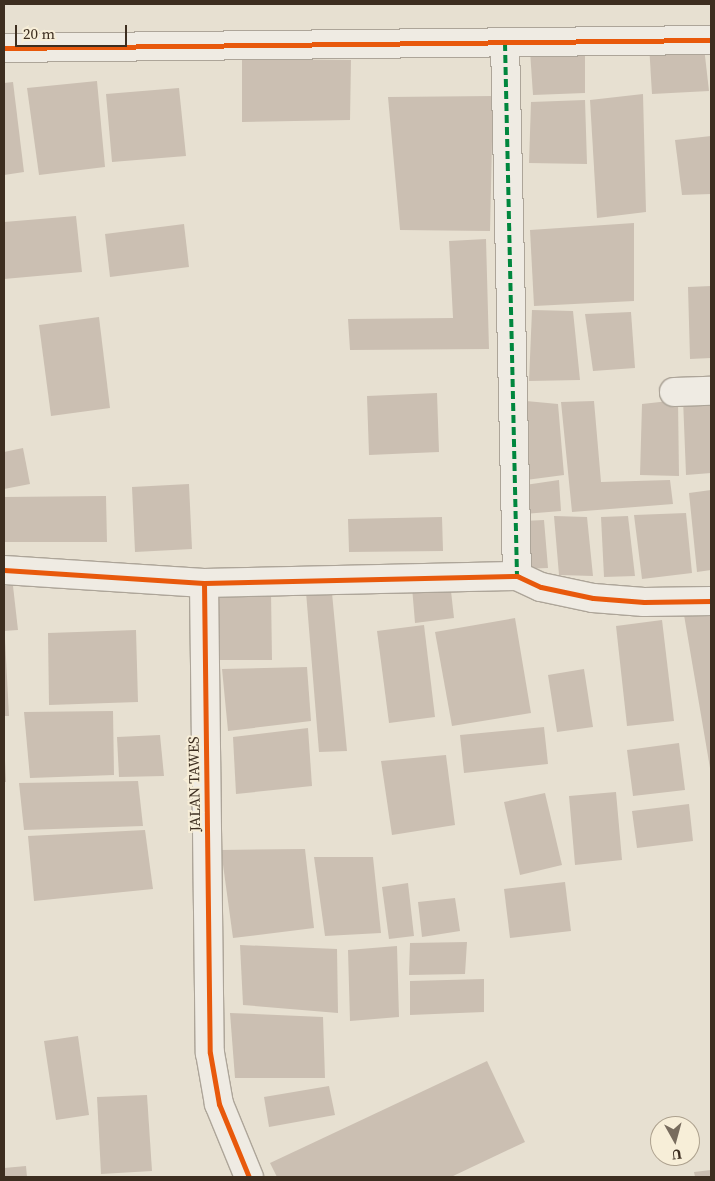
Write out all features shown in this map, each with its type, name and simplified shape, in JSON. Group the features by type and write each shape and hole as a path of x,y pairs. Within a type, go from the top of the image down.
{"street":[{"path":"4,48 711,40"},
{"path":"505,43 517,576"},
{"path":"674,392 711,391"},
{"path":"4,570 204,583 517,576 541,587 593,598 644,602 711,601"},
{"name":"JALAN TAWES","path":"204,583 210,1053 219,1104 250,1177"}],"building":[{"path":"649,45 704,47 709,91 652,94"},
{"path":"585,50 585,93 533,95 530,51"},
{"path":"242,59 351,60 350,120 242,122"},
{"path":"97,81 105,167 39,175 27,88"},
{"path":"13,82 24,172 4,175 4,83"},
{"path":"179,88 186,156 112,162 106,94"},
{"path":"643,94 646,212 597,218 590,100"},
{"path":"493,96 490,231 400,230 388,97"},
{"path":"585,100 587,164 529,163 531,102"},
{"path":"711,136 711,194 682,195 675,140"},
{"path":"76,216 82,272 4,279 4,222"},
{"path":"634,223 634,301 534,306 530,230"},
{"path":"184,224 189,267 110,277 105,234"},
{"path":"486,239 489,349 350,350 348,319 453,318 449,241"},
{"path":"711,286 711,358 690,359 688,287"},
{"path":"532,310 573,311 580,380 529,381"},
{"path":"631,312 635,368 593,371 585,314"},
{"path":"99,317 110,408 51,416 39,325"},
{"path":"437,393 439,452 369,455 367,396"},
{"path":"683,399 711,399 711,473 686,475"},
{"path":"678,400 679,476 640,475 642,404"},
{"path":"526,401 558,404 564,475 526,480"},
{"path":"594,401 601,482 670,480 673,504 572,512 561,402"},
{"path":"23,448 30,484 4,489 4,452"},
{"path":"559,480 561,511 524,514 525,485"},
{"path":"189,484 192,549 135,552 132,487"},
{"path":"711,490 711,570 697,572 689,493"},
{"path":"106,496 107,542 4,542 4,497"},
{"path":"686,513 692,573 642,579 634,515"},
{"path":"554,516 587,517 593,576 559,575"},
{"path":"628,516 635,576 604,577 601,517"},
{"path":"442,517 443,551 349,552 348,519"},
{"path":"544,520 548,568 523,569 523,521"},
{"path":"450,582 454,618 415,623 412,587"},
{"path":"4,586 13,586 18,630 4,631"},
{"path":"210,590 271,592 272,660 214,660"},
{"path":"306,592 332,593 347,751 319,752"},
{"path":"711,610 711,768 710,768 684,615"},
{"path":"515,618 531,713 452,726 435,632"},
{"path":"662,620 674,721 627,726 616,626"},
{"path":"424,625 435,717 389,723 377,631"},
{"path":"136,630 138,702 49,705 48,633"},
{"path":"5,639 9,716 4,716"},
{"path":"307,667 311,721 228,731 222,669"},
{"path":"584,669 593,727 557,732 548,675"},
{"path":"113,711 114,775 30,778 24,712"},
{"path":"544,727 548,764 464,773 460,735"},
{"path":"308,728 312,786 236,794 233,737"},
{"path":"160,735 164,776 119,777 117,737"},
{"path":"679,743 685,790 633,796 627,750"},
{"path":"446,755 455,825 392,835 381,761"},
{"path":"5,761 6,782 4,782"},
{"path":"138,781 143,826 24,830 19,783"},
{"path":"616,792 622,860 575,865 569,796"},
{"path":"545,793 562,865 520,875 504,802"},
{"path":"689,804 693,841 637,848 632,811"},
{"path":"145,830 153,889 34,901 28,836"},
{"path":"305,849 314,928 233,938 221,850"},
{"path":"314,857 373,857 381,933 325,936"},
{"path":"565,882 571,931 510,938 504,889"},
{"path":"408,883 414,936 389,939 382,887"},
{"path":"455,898 460,931 422,937 418,902"},
{"path":"467,942 465,974 409,975 410,943"},
{"path":"240,945 337,949 338,1013 243,1005"},
{"path":"397,946 399,1017 350,1021 348,950"},
{"path":"484,979 484,1012 410,1015 410,981"},
{"path":"230,1013 323,1017 325,1078 235,1078"},
{"path":"78,1036 89,1115 56,1120 44,1041"},
{"path":"487,1061 525,1142 451,1177 277,1177 270,1163"},
{"path":"329,1086 335,1115 269,1127 264,1097"},
{"path":"147,1095 152,1171 101,1174 97,1097"},
{"path":"26,1166 27,1177 4,1177 4,1168"},
{"path":"711,1170 711,1177 695,1177 694,1172"}],"marked path":[{"path":"505,43 517,576 521,578"}],"cycle path":[{"path":"4,48 711,40"},
{"path":"4,570 204,583 517,576 541,587 593,598 644,602 711,601"},
{"path":"204,583 210,1053 219,1104 249,1177"}]}
